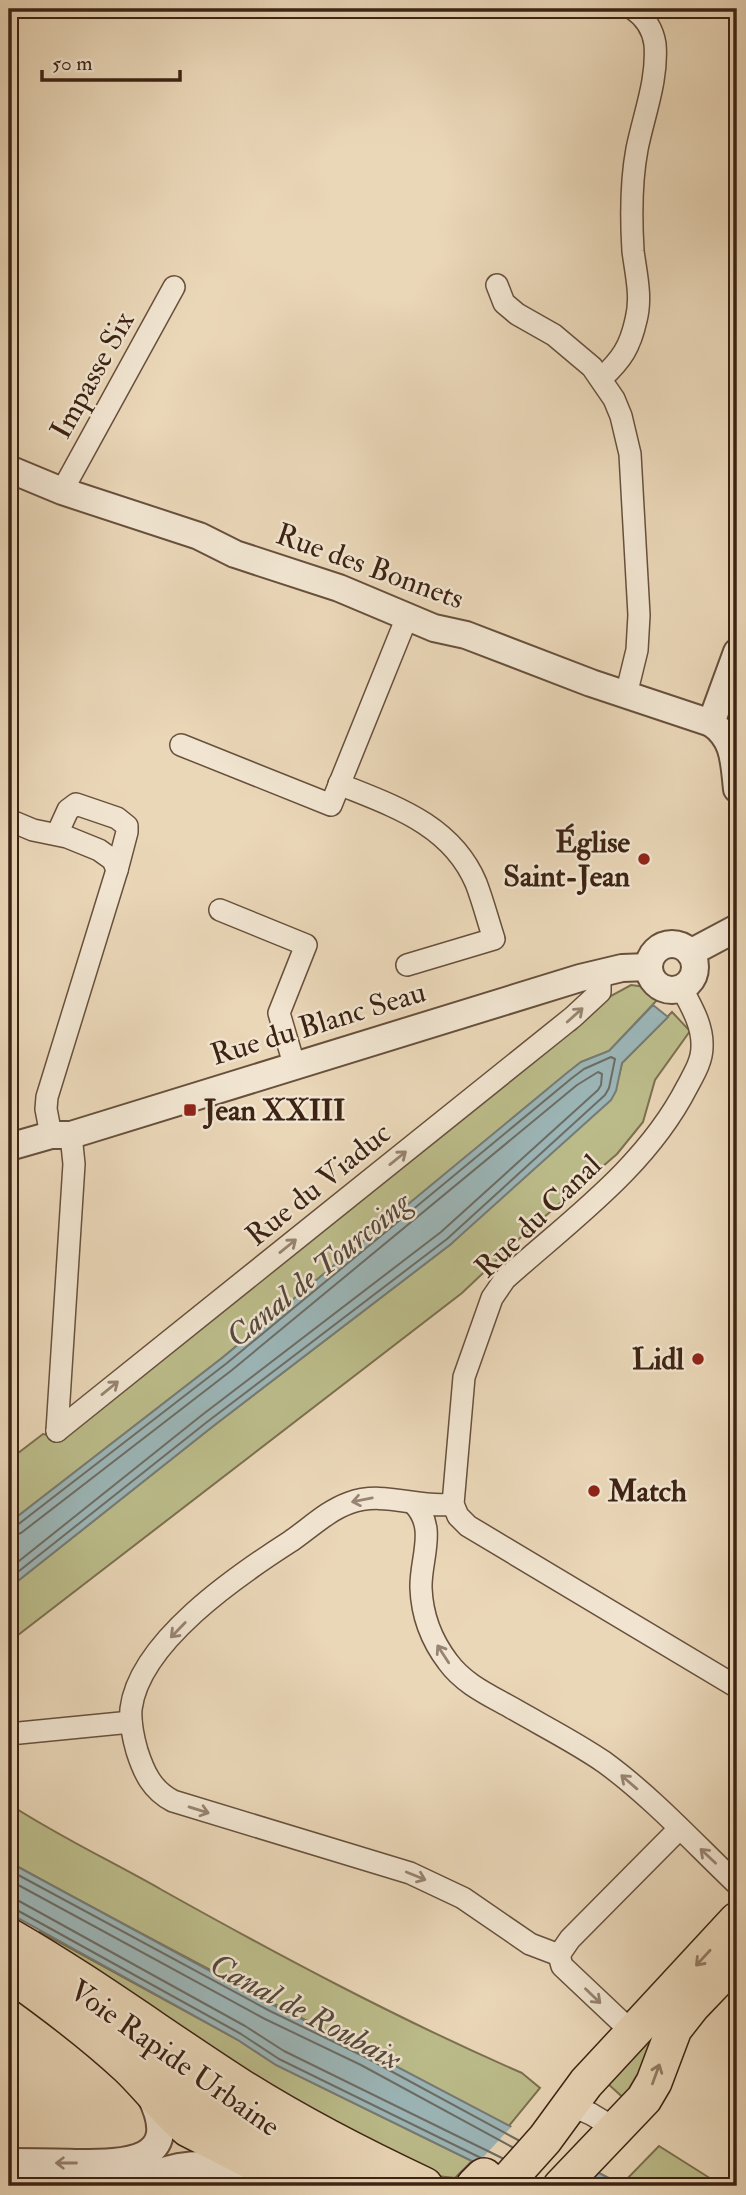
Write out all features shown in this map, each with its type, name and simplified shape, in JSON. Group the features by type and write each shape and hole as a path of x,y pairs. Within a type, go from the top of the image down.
{"highway":[{"name":"Voie Rapide Urbaine","path":"9,1939 190,2076 300,2143 382,2186"},
{"path":"9,1939 82,1981 254,2096 342,2146 424,2186"},
{"name":"Voie Rapide Urbaine","path":"9,1961 247,2128 355,2186"}],"main road":[{"path":"561,2186 639,2105 649,2091 685,1996 737,1920"},
{"path":"488,2183 562,2111 634,2034 737,1959"},
{"path":"9,1973 99,2042 141,2080 188,2129 291,2182"},
{"path":"519,2186 542,2159 562,2111"}],"street":[{"path":"601,378 620,361 629,345 639,299 633,250 634,181 636,152 653,82 655,59 654,41 649,26 633,9"},
{"path":"497,285 504,303 517,314 581,355 601,378 621,416 630,454 639,614 637,650 626,695"},
{"name":"Impasse Six","path":"62,491 174,287"},
{"name":"Rue des Bonnets","path":"9,469 62,491 199,536 234,554 339,588 434,628 467,635 626,695 711,723"},
{"path":"181,745 331,805 407,617"},
{"path":"737,652 711,723 726,736 736,762 737,789"},
{"path":"339,785 403,810 431,826 456,851 476,884 494,939 407,965"},
{"path":"57,834 68,810 76,804 117,818 127,826 117,870 47,1097 46,1109 61,1135"},
{"path":"9,820 99,850 113,860 117,870"},
{"path":"220,910 306,945 279,1013 294,1065"},
{"path":"690,953 737,928"},
{"path":"675,944 690,953 694,972 689,981 681,988 668,989 657,984 649,967 651,956 664,945 675,944"},
{"name":"Rue du Blanc Seau","path":"9,1147 61,1135 600,973 622,968 649,967"},
{"name":"Rue du Viaduc","path":"61,1135 74,1164 57,1431 573,1017 600,992 600,973"},
{"name":"Rue du Canal","path":"457,1512 464,1377 492,1298 505,1279 632,1166 677,1106 699,1063 702,1044 699,1025 681,988"},
{"path":"559,1955 530,1944 463,1898 410,1873 211,1814 165,1797 150,1783 145,1773 131,1722 133,1698 152,1658 206,1601 269,1553 343,1505 372,1498 398,1499 457,1512 737,1687"},
{"path":"414,1503 425,1517 427,1539 421,1589 424,1615 435,1641 456,1672 482,1692 602,1761 737,1884"},
{"path":"424,1558 433,1539 446,1528 457,1512"},
{"path":"9,1734 131,1722"},
{"path":"634,2034 562,1966 559,1955 570,1939 679,1829"},
{"path":"9,2183 93,2185 123,2172 149,2152 160,2135 159,2115 141,2080"},
{"path":"562,2111 605,2140"},
{"path":"9,2162 123,2172 197,2164 232,2166 291,2182"}],"green space":[{"path":"631,985 646,987 658,999 609,1051 581,1062 222,1358 9,1523 9,1460 43,1434 56,1437 554,1038 575,1030 607,998"},
{"path":"672,1012 690,1031 655,1080 643,1122 617,1154 520,1238 462,1293 9,1642 9,1588 212,1427 451,1244 619,1076 622,1063"},
{"path":"9,1804 65,1838 295,1963 430,2031 522,2073 540,2088 508,2127 133,1929 9,1862"},
{"path":"39,1931 238,2040 276,2065 472,2161 455,2178 437,2176 260,2086 158,2018"},
{"path":"656,2028 629,2103 607,2083"},
{"path":"659,2146 716,2182 724,2186 621,2185"}],"water":[{"path":"653,1005 668,1017 622,1063 616,1091 611,1100 451,1244 212,1427 9,1588 9,1523 222,1358 568,1072 581,1062 609,1051"},
{"path":"9,1862 273,2005 367,2051 624,2186 523,2186 276,2065 238,2040 9,1913"}],"pier":[{"path":"513,2125 569,2154 536,2186 515,2186 475,2166"}],"place":[{"name":"Église Saint-Jean","path":"644,859"},
{"name":"Jean XXIII","path":"190,1110"},
{"name":"Lidl","path":"698,1359"},
{"name":"Match","path":"594,1491"}],"water label":[{"name":"Canal de Tourcoing","path":"318,1269"},
{"name":"Canal de Roubaix","path":"306,2011"}]}
